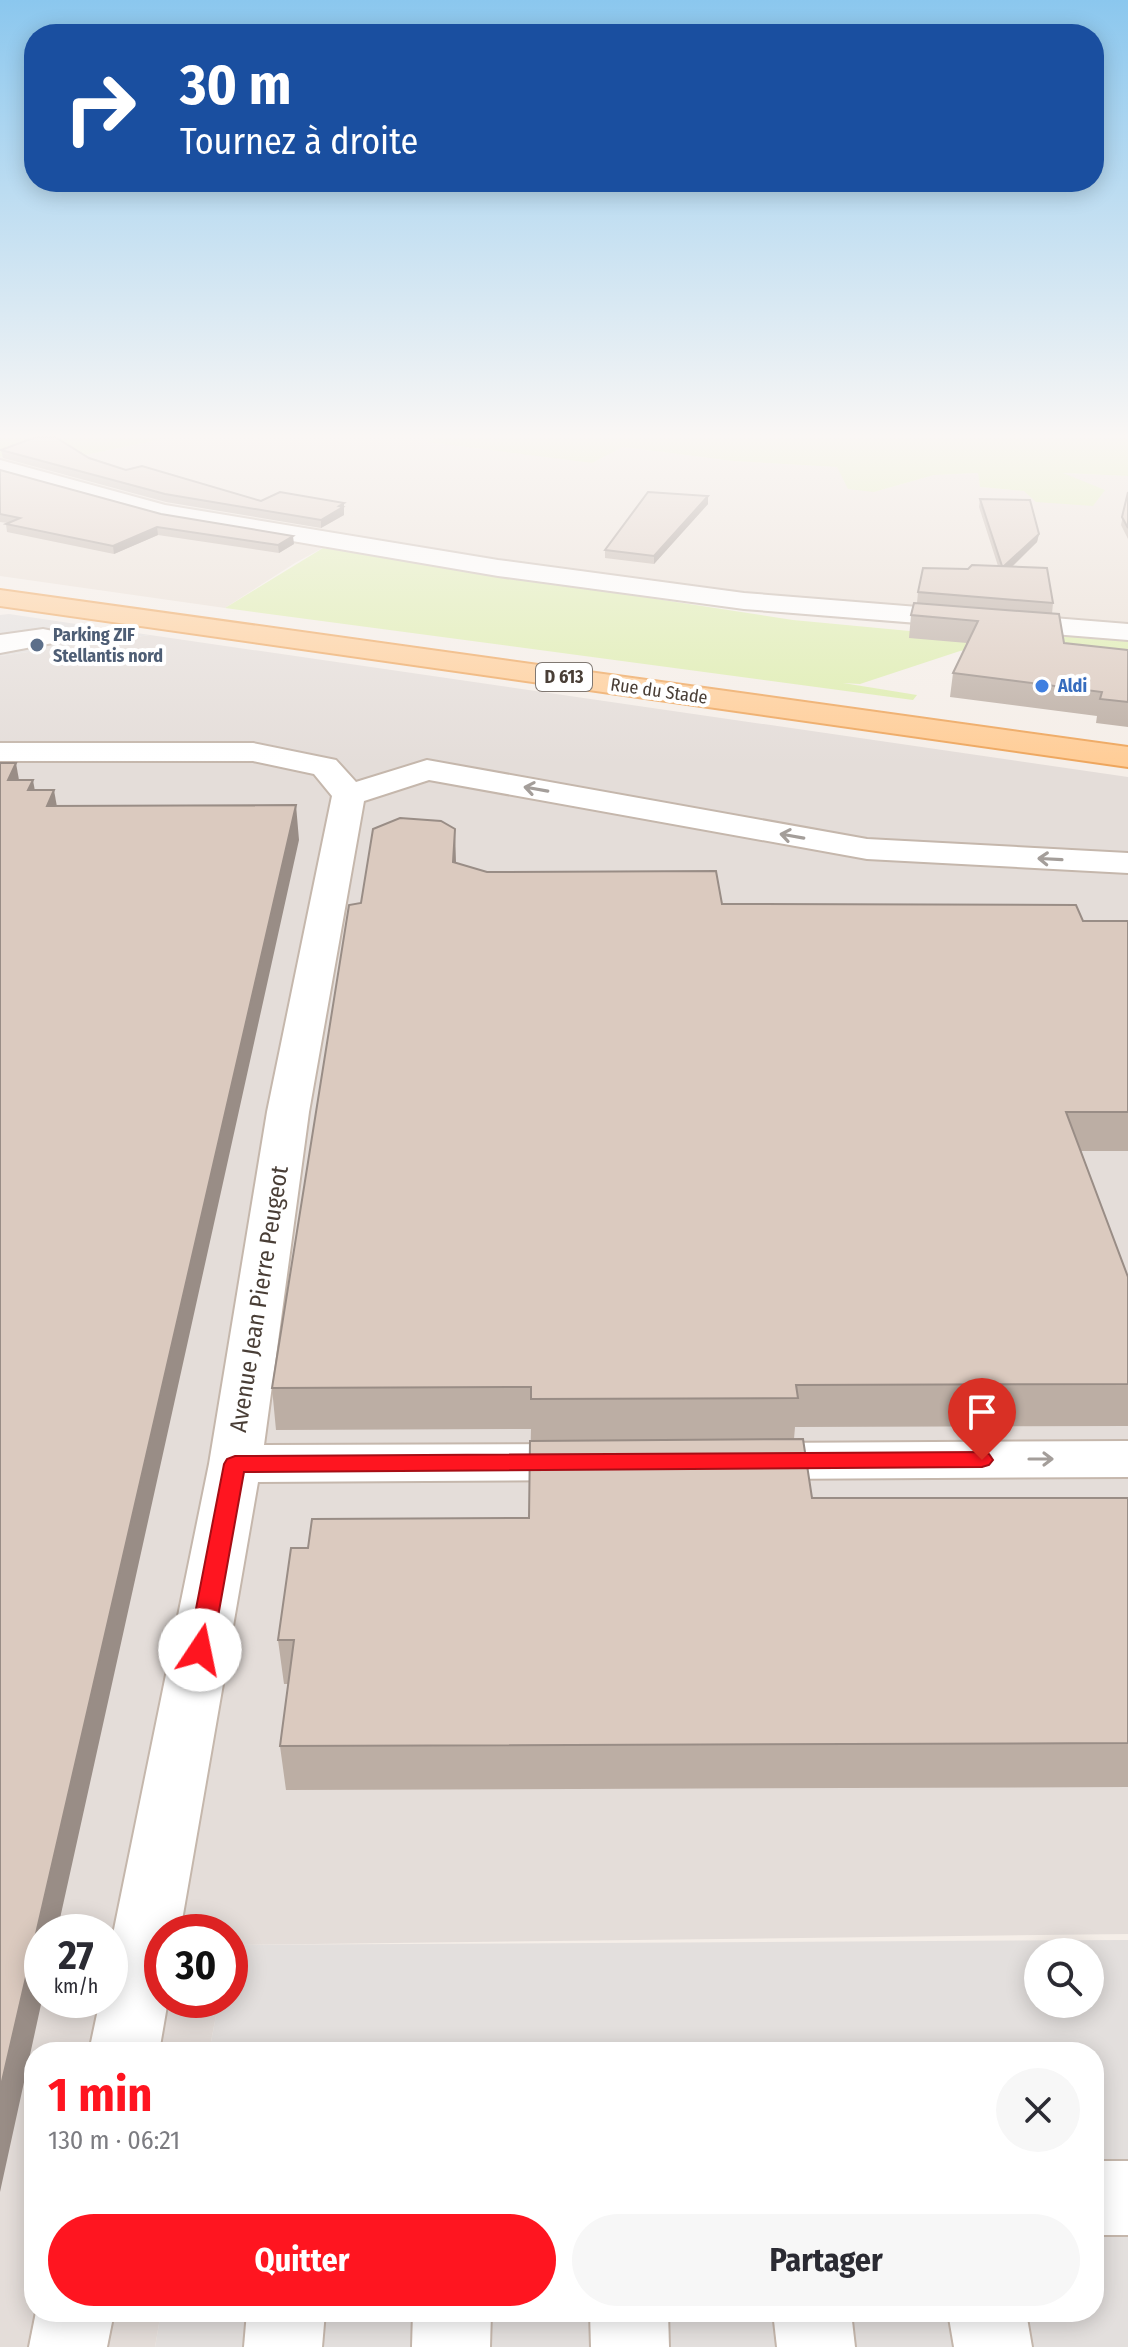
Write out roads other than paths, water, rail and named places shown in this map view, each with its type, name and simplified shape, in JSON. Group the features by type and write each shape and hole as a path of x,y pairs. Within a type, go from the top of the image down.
{"main road":[{"name":"Rue du Stade","path":"0,586 1128,741"},
{"name":"Rue du Stade","path":"0,598 1128,757"}],"street":[{"path":"370,547 498,568 775,604 1128,632"},
{"path":"0,644 43,637"},
{"path":"0,752 307,752 427,770 867,849 1128,863"},
{"path":"253,752 325,767 349,795 427,770"},
{"name":"Avenue Jean Pierre Peugeot","path":"126,2042 235,1464 288,1112 349,795"},
{"path":"694,1461 1121,1463"},
{"path":"235,1464 631,1462"},
{"path":"1104,2198 1128,2198"},
{"path":"68,2347 73,2322"},
{"path":"283,2347 285,2322"},
{"path":"451,2347 452,2322"},
{"path":"629,2322 630,2347"},
{"path":"813,2322 816,2347"},
{"path":"989,2322 993,2347"}],"place":[{"name":"Parking ZIF Stellantis nord","path":"37,645"},
{"name":"Aldi","path":"1042,686"}]}
